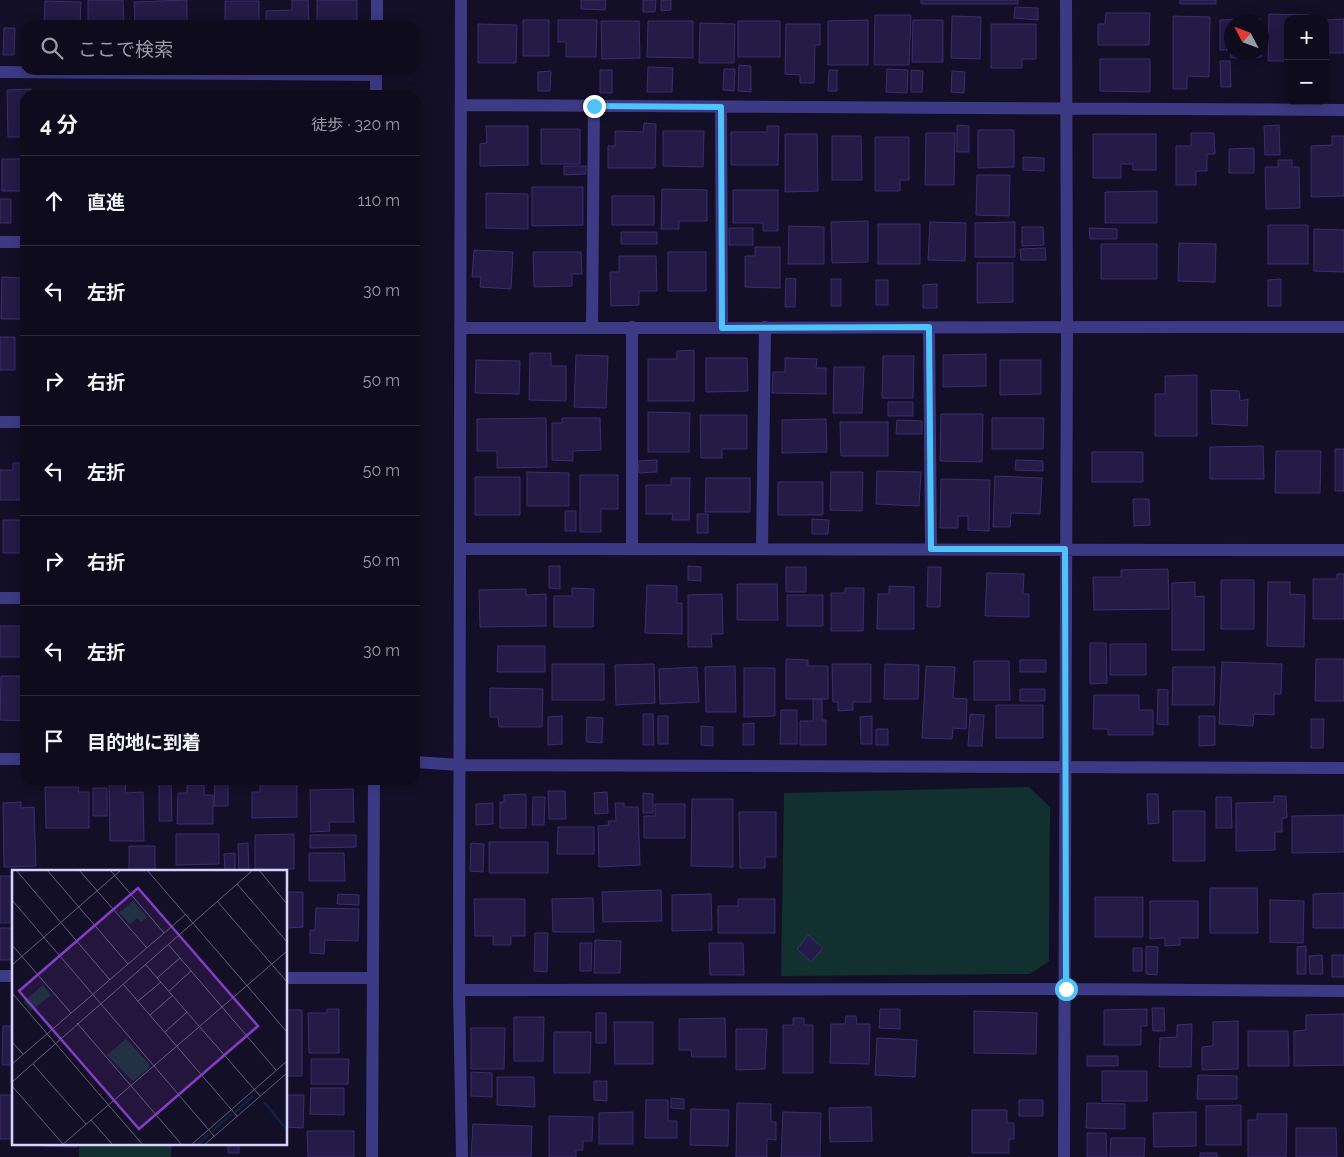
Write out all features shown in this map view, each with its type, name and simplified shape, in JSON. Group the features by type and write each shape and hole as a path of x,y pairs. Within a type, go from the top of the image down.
{"street":[{"path":"376,20 377,0"},
{"path":"461,0 459,990 462,1157"},
{"path":"1064,1157 1066,989 1066,0"},
{"path":"0,72 20,72"},
{"path":"376,75 376,90"},
{"path":"462,105 1344,110"},
{"path":"592,328 594,106"},
{"path":"721,107 722,328"},
{"path":"0,242 20,242"},
{"path":"632,327 632,548"},
{"path":"762,549 765,327"},
{"path":"929,327 931,549"},
{"path":"460,328 1344,327"},
{"path":"0,422 20,422"},
{"path":"460,549 1344,550"},
{"path":"0,598 20,598"},
{"path":"0,759 20,759"},
{"path":"420,762 460,765 1344,768"},
{"path":"372,1157 374,785"},
{"path":"288,978 372,978"},
{"path":"459,990 1066,989 1344,991"}],"green space":[{"path":"1029,787 1050,807 1049,961 1030,974 781,976 784,793"},
{"path":"79,1144 172,1144 171,1157 79,1157"}],"building":[{"path":"88,0 123,0 124,20 88,20"},
{"path":"187,0 187,20 135,20 134,2"},
{"path":"292,0 308,0 309,20 266,20 266,11 292,10"},
{"path":"317,0 357,0 357,20 317,20"},
{"path":"581,0 606,0 605,10 581,9"},
{"path":"643,0 656,0 655,12 643,12"},
{"path":"661,0 671,0 671,10 661,11"},
{"path":"921,0 1018,0 1018,4 921,4"},
{"path":"1180,0 1216,0 1216,4 1180,4"},
{"path":"45,1 81,2 80,20 44,20"},
{"path":"225,1 259,1 259,20 225,20"},
{"path":"1015,7 1038,8 1038,20 1014,18"},
{"path":"1106,13 1150,13 1149,45 1098,45 1098,24 1105,24"},
{"path":"1269,14 1309,15 1284,15 1284,61 1268,61"},
{"path":"875,15 911,15 909,65 874,65"},
{"path":"952,16 981,17 980,59 951,58"},
{"path":"1173,16 1210,17 1209,77 1187,76 1187,89 1173,89"},
{"path":"1344,19 1344,53 1329,53 1329,20"},
{"path":"523,20 549,20 549,56 523,56"},
{"path":"558,20 597,20 596,57 566,57 566,42 558,42"},
{"path":"868,20 868,65 828,65 828,21"},
{"path":"913,20 943,20 943,62 912,62"},
{"path":"1220,20 1224,20 1224,50 1220,50"},
{"path":"601,21 639,21 640,58 602,59"},
{"path":"648,21 693,21 693,58 647,57"},
{"path":"738,21 780,21 780,57 738,57"},
{"path":"700,23 735,24 734,63 699,63"},
{"path":"478,24 517,25 516,63 478,63"},
{"path":"786,24 820,24 820,45 815,45 814,83 800,83 800,75 785,74"},
{"path":"991,24 1036,24 1036,59 1022,59 1022,68 991,68"},
{"path":"4,28 15,28 14,55 3,55"},
{"path":"1100,59 1150,59 1150,92 1100,91"},
{"path":"1220,61 1230,61 1231,87 1221,87"},
{"path":"739,65 751,66 751,92 738,91"},
{"path":"648,67 673,68 672,92 647,92"},
{"path":"724,69 735,69 734,91 723,90"},
{"path":"887,69 908,70 907,93 886,92"},
{"path":"600,70 612,70 612,93 600,93"},
{"path":"829,70 837,70 837,91 828,91"},
{"path":"911,70 923,71 922,92 911,92"},
{"path":"551,71 550,91 538,91 538,72"},
{"path":"952,71 965,72 964,93 951,92"},
{"path":"31,89 20,90 20,137 8,137 7,90"},
{"path":"644,123 656,124 655,168 608,168 608,146 615,146 615,131 643,132"},
{"path":"957,125 969,126 969,152 957,152"},
{"path":"1279,125 1280,155 1265,155 1264,126"},
{"path":"486,126 528,126 528,165 480,166 480,144 487,143"},
{"path":"767,126 779,126 778,165 731,165 731,132 767,132"},
{"path":"541,129 580,129 580,164 541,164"},
{"path":"978,130 1014,130 1014,167 978,168"},
{"path":"663,131 704,131 703,167 663,166"},
{"path":"926,133 955,133 954,185 925,185"},
{"path":"1191,133 1214,133 1215,154 1207,154 1207,171 1196,171 1196,185 1176,185 1176,146 1191,146"},
{"path":"785,134 817,134 818,191 785,192"},
{"path":"1093,134 1156,134 1156,170 1133,170 1133,164 1121,164 1121,178 1093,178"},
{"path":"832,136 861,136 862,180 832,180"},
{"path":"1332,136 1344,136 1344,196 1311,197 1311,146 1332,145"},
{"path":"875,137 909,137 909,180 900,180 900,191 875,191"},
{"path":"1254,148 1254,173 1229,173 1229,149"},
{"path":"1023,157 1044,158 1044,171 1023,170"},
{"path":"2,159 20,159 20,191 2,191"},
{"path":"1278,160 1292,160 1292,167 1299,167 1300,208 1266,209 1265,167 1278,167"},
{"path":"564,166 586,166 586,174 564,175"},
{"path":"977,175 1010,175 1009,216 976,215"},
{"path":"532,187 583,187 583,225 532,226"},
{"path":"662,189 707,190 707,221 679,221 679,229 661,229"},
{"path":"733,190 778,190 778,231 763,231 763,223 733,223"},
{"path":"1157,191 1157,223 1105,223 1105,192"},
{"path":"486,193 528,194 528,229 486,228"},
{"path":"612,196 654,196 654,225 612,225"},
{"path":"0,199 11,199 11,223 0,223"},
{"path":"868,221 868,262 832,263 831,222"},
{"path":"930,222 966,223 965,261 928,260"},
{"path":"1015,222 1015,257 975,257 975,223"},
{"path":"878,224 920,224 920,264 878,264"},
{"path":"1268,225 1308,225 1308,264 1268,264"},
{"path":"789,226 824,227 824,264 788,264"},
{"path":"1022,227 1043,227 1044,245 1022,246"},
{"path":"729,228 753,228 753,245 729,245"},
{"path":"1089,228 1117,229 1117,239 1090,239"},
{"path":"1314,229 1344,230 1344,272 1314,271"},
{"path":"621,232 657,232 657,244 621,244"},
{"path":"1179,243 1216,244 1215,282 1178,281"},
{"path":"1101,244 1157,244 1157,279 1101,279"},
{"path":"755,247 780,247 780,288 745,287 745,256 755,256"},
{"path":"1045,248 1046,260 1021,260 1020,249"},
{"path":"474,250 513,252 511,289 480,287 481,277 472,277"},
{"path":"533,252 581,252 582,274 572,274 572,286 534,287"},
{"path":"668,252 706,252 706,291 668,291"},
{"path":"619,256 656,256 657,291 639,291 639,305 611,306 610,272 619,272"},
{"path":"977,263 1013,263 1013,302 977,303"},
{"path":"2,277 20,278 20,319 1,319"},
{"path":"786,278 796,279 795,307 785,307"},
{"path":"831,279 841,279 841,306 831,306"},
{"path":"1281,279 1281,306 1268,306 1268,280"},
{"path":"876,280 888,280 888,305 876,305"},
{"path":"937,284 937,308 923,308 923,285"},
{"path":"0,337 15,337 15,370 0,370"},
{"path":"694,350 694,401 648,401 648,359 677,359 677,351"},
{"path":"530,353 551,353 551,366 566,366 566,401 529,400"},
{"path":"986,354 986,386 943,387 943,355"},
{"path":"576,355 608,356 606,408 574,407"},
{"path":"883,356 914,356 913,398 882,398"},
{"path":"706,358 747,358 748,391 706,392"},
{"path":"785,358 817,359 816,368 826,368 826,394 772,393 773,372 785,372"},
{"path":"476,360 520,361 519,394 475,393"},
{"path":"1000,360 1041,360 1041,394 1000,395"},
{"path":"834,367 864,367 862,413 833,413"},
{"path":"1197,375 1197,436 1155,436 1155,394 1165,394 1165,376"},
{"path":"1211,390 1239,391 1240,401 1248,399 1247,426 1212,424"},
{"path":"888,402 913,402 913,416 888,416"},
{"path":"648,412 690,413 689,452 648,452"},
{"path":"941,414 983,414 982,462 940,461"},
{"path":"700,415 747,415 747,449 722,449 722,458 701,458"},
{"path":"546,418 547,467 497,468 497,451 477,451 477,419"},
{"path":"562,418 600,418 601,450 573,451 573,461 552,460 552,423 562,423"},
{"path":"992,418 1044,418 1043,449 992,449"},
{"path":"826,419 827,452 782,453 782,420"},
{"path":"897,420 922,421 922,434 896,434"},
{"path":"840,422 888,422 888,456 841,456"},
{"path":"1263,446 1264,479 1210,479 1210,447"},
{"path":"1335,449 1344,449 1344,491 1335,491"},
{"path":"1276,451 1321,451 1320,493 1275,493"},
{"path":"1092,452 1143,452 1143,482 1092,482"},
{"path":"657,460 657,472 639,473 638,461"},
{"path":"1016,460 1043,461 1043,471 1015,470"},
{"path":"13,463 20,463 20,500 0,500 0,470 13,470"},
{"path":"877,471 921,472 919,506 876,504"},
{"path":"527,472 569,473 569,506 527,506"},
{"path":"831,472 863,472 862,511 830,510"},
{"path":"580,475 618,475 618,509 601,509 601,532 580,532"},
{"path":"995,476 1042,478 1040,514 1011,513 1010,527 993,527"},
{"path":"475,477 520,477 520,515 475,515"},
{"path":"671,478 690,478 689,520 672,520 673,514 646,514 646,485 671,485"},
{"path":"706,478 750,478 750,512 705,512"},
{"path":"941,479 990,480 989,531 968,530 968,516 958,516 958,528 940,528"},
{"path":"778,482 823,482 823,515 778,515"},
{"path":"1133,499 1149,499 1150,525 1134,526"},
{"path":"565,511 576,511 576,531 565,531"},
{"path":"697,514 708,514 708,533 697,533"},
{"path":"812,519 829,520 828,534 812,534"},
{"path":"3,520 20,520 20,553 3,553"},
{"path":"549,566 560,566 560,589 549,588"},
{"path":"688,566 701,567 701,581 688,580"},
{"path":"786,567 806,567 806,592 786,592"},
{"path":"928,567 941,567 940,607 927,607"},
{"path":"1168,569 1169,609 1094,610 1093,577 1121,577 1121,570"},
{"path":"987,573 1024,574 1023,594 1029,594 1029,617 985,616"},
{"path":"1337,574 1344,574 1344,619 1313,619 1313,579 1337,579"},
{"path":"1221,580 1254,580 1254,629 1221,629"},
{"path":"1195,582 1195,597 1204,596 1204,650 1172,650 1172,583"},
{"path":"1268,582 1290,582 1290,594 1305,595 1304,647 1267,646"},
{"path":"737,584 777,584 778,620 737,620"},
{"path":"647,585 677,586 677,603 682,603 682,634 645,633"},
{"path":"889,586 914,587 914,629 877,629 878,594 889,594"},
{"path":"572,588 594,589 593,627 554,627 554,596 572,596"},
{"path":"845,588 864,588 863,631 831,631 831,593 845,593"},
{"path":"526,589 526,595 546,594 546,626 480,627 479,590"},
{"path":"722,594 723,634 711,634 712,647 688,647 688,595"},
{"path":"787,595 823,595 823,626 787,626"},
{"path":"0,626 20,626 20,657 0,657"},
{"path":"1090,643 1106,643 1107,683 1090,684"},
{"path":"1110,644 1146,644 1146,675 1110,675"},
{"path":"498,646 545,646 545,672 497,672"},
{"path":"786,659 808,660 808,666 828,666 828,699 786,699"},
{"path":"1316,659 1344,659 1344,701 1315,701"},
{"path":"1020,660 1046,660 1046,672 1020,672"},
{"path":"974,661 1009,661 1010,700 974,700"},
{"path":"1222,662 1282,664 1281,694 1274,694 1274,715 1254,714 1253,726 1219,724"},
{"path":"552,664 604,664 604,700 552,700"},
{"path":"654,664 655,703 616,705 615,665"},
{"path":"832,664 871,664 871,702 853,702 853,710 838,711 838,702 833,702"},
{"path":"885,664 919,665 918,699 884,699"},
{"path":"735,666 736,712 706,712 705,667"},
{"path":"926,666 955,667 953,698 967,699 966,729 953,728 952,739 922,738"},
{"path":"697,667 699,702 660,704 659,669"},
{"path":"1173,667 1215,667 1214,705 1172,705"},
{"path":"744,668 775,668 775,716 744,717"},
{"path":"1,676 20,676 20,721 0,720"},
{"path":"490,688 543,689 542,727 499,727 498,717 490,717"},
{"path":"1020,689 1045,689 1045,701 1020,701"},
{"path":"1158,689 1168,690 1168,725 1157,724"},
{"path":"1094,695 1139,695 1139,710 1153,710 1153,735 1108,735 1108,729 1093,729"},
{"path":"813,699 822,699 822,720 826,720 826,745 800,745 800,721 813,721"},
{"path":"996,705 1043,705 1043,738 996,738"},
{"path":"781,710 797,710 797,744 780,744"},
{"path":"643,714 653,714 654,745 643,745"},
{"path":"970,714 984,715 982,746 968,746"},
{"path":"562,716 562,744 548,745 548,717"},
{"path":"658,716 668,716 668,744 658,744"},
{"path":"872,716 872,744 861,744 860,717"},
{"path":"1199,716 1215,716 1215,745 1199,746"},
{"path":"587,717 603,718 602,743 586,742"},
{"path":"1311,719 1324,719 1323,748 1311,748"},
{"path":"754,723 754,745 743,745 743,724"},
{"path":"701,726 713,727 713,746 701,745"},
{"path":"876,729 888,729 888,745 876,745"},
{"path":"109,785 126,785 125,793 143,792 144,841 110,841"},
{"path":"159,785 171,785 172,821 159,821"},
{"path":"187,785 204,785 204,795 213,795 213,824 177,824 178,793 187,793"},
{"path":"215,785 228,785 228,806 214,806"},
{"path":"260,785 297,785 297,817 252,818 252,792 260,792"},
{"path":"45,787 79,787 78,792 89,792 89,828 46,828"},
{"path":"93,788 107,788 107,816 93,816"},
{"path":"353,789 354,822 329,822 330,831 311,832 310,790"},
{"path":"548,791 565,791 566,819 549,819"},
{"path":"607,792 608,813 595,814 594,793"},
{"path":"643,793 653,794 653,813 643,813"},
{"path":"526,794 526,828 500,828 500,802 504,802 504,795"},
{"path":"1147,794 1158,794 1159,823 1148,824"},
{"path":"1274,796 1286,796 1287,818 1282,818 1282,832 1275,832 1275,850 1236,851 1236,803 1274,802"},
{"path":"533,797 545,797 544,825 532,825"},
{"path":"1216,797 1231,797 1232,828 1216,828"},
{"path":"692,799 733,799 733,867 691,866"},
{"path":"21,802 21,808 34,807 36,866 4,867 3,803"},
{"path":"493,803 493,824 476,825 476,804"},
{"path":"615,803 624,803 624,807 638,807 640,865 599,867 598,826 609,825 608,821 616,821"},
{"path":"655,804 685,804 685,838 644,838 644,816 655,816"},
{"path":"1173,811 1205,811 1205,861 1173,861"},
{"path":"739,812 776,812 776,857 765,857 765,868 740,868"},
{"path":"1344,815 1344,852 1292,853 1292,816"},
{"path":"558,827 594,827 594,854 557,854"},
{"path":"176,834 219,834 219,864 176,865"},
{"path":"294,834 294,869 255,869 255,835"},
{"path":"310,835 356,835 356,847 310,848"},
{"path":"489,842 548,842 548,873 489,873"},
{"path":"248,843 249,870 239,870 238,844"},
{"path":"471,843 484,844 483,872 470,871"},
{"path":"129,846 155,846 155,870 129,870"},
{"path":"235,853 235,870 225,870 224,854"},
{"path":"309,853 344,853 345,881 309,881"},
{"path":"0,876 12,876 12,923 0,923"},
{"path":"1210,888 1257,888 1258,933 1210,933"},
{"path":"661,890 662,921 603,922 602,892"},
{"path":"288,892 303,892 303,927 288,928"},
{"path":"1344,893 1344,928 1313,928 1313,894"},
{"path":"338,894 359,895 359,905 337,904"},
{"path":"711,894 712,930 672,931 672,895"},
{"path":"1095,897 1143,897 1143,937 1095,937"},
{"path":"593,898 594,932 553,932 552,899"},
{"path":"474,899 525,899 525,936 511,936 511,945 493,945 493,936 475,936"},
{"path":"738,899 775,899 775,933 718,933 718,906 738,906"},
{"path":"1270,900 1304,901 1303,943 1270,942"},
{"path":"1150,901 1198,901 1198,938 1180,938 1180,945 1165,946 1165,938 1150,939"},
{"path":"316,908 359,909 358,941 325,940 324,954 310,953 310,930 315,930"},
{"path":"0,928 12,928 12,960 0,960"},
{"path":"535,933 548,933 547,972 534,971"},
{"path":"808,935 823,948 811,962 797,949"},
{"path":"595,940 621,941 620,973 594,973"},
{"path":"580,943 592,943 591,971 580,971"},
{"path":"709,943 743,943 744,975 710,975"},
{"path":"1146,946 1158,947 1157,975 1146,974"},
{"path":"1306,946 1306,974 1297,974 1297,947"},
{"path":"1133,948 1142,948 1142,971 1133,971"},
{"path":"1322,955 1323,974 1310,974 1309,956"},
{"path":"1332,955 1344,955 1344,977 1332,977"},
{"path":"1152,1008 1164,1008 1165,1031 1153,1031"},
{"path":"327,1009 339,1009 339,1053 309,1053 308,1013 327,1013"},
{"path":"880,1009 900,1009 900,1029 879,1028"},
{"path":"1147,1009 1147,1026 1141,1026 1141,1045 1104,1045 1104,1010"},
{"path":"288,1010 302,1010 302,1076 288,1076"},
{"path":"974,1011 1037,1013 1036,1054 974,1053"},
{"path":"596,1013 606,1013 606,1043 596,1043"},
{"path":"1344,1014 1344,1065 1294,1066 1294,1031 1306,1030 1306,1015"},
{"path":"846,1016 856,1016 857,1024 870,1024 869,1064 830,1063 831,1024 845,1024"},
{"path":"514,1017 544,1017 543,1061 514,1061"},
{"path":"725,1018 726,1057 692,1057 691,1050 679,1050 679,1019"},
{"path":"793,1018 804,1018 804,1025 813,1025 813,1073 783,1073 783,1025 793,1025"},
{"path":"1238,1021 1238,1069 1202,1070 1202,1047 1213,1046 1213,1022"},
{"path":"614,1022 653,1022 653,1064 615,1064"},
{"path":"1192,1024 1191,1067 1159,1067 1160,1038 1177,1037 1177,1025"},
{"path":"3,1026 12,1026 12,1065 2,1065"},
{"path":"471,1028 505,1028 504,1069 471,1069"},
{"path":"736,1029 767,1029 765,1069 736,1070"},
{"path":"1248,1031 1288,1031 1289,1066 1248,1066"},
{"path":"554,1032 591,1032 590,1073 554,1073"},
{"path":"877,1038 917,1040 915,1077 875,1075"},
{"path":"1087,1056 1118,1056 1118,1066 1087,1066"},
{"path":"311,1059 349,1059 348,1084 311,1084"},
{"path":"1102,1071 1147,1071 1147,1101 1102,1101"},
{"path":"471,1072 492,1073 492,1097 471,1096"},
{"path":"1198,1075 1237,1076 1237,1099 1197,1099"},
{"path":"497,1077 534,1077 535,1107 497,1105"},
{"path":"594,1081 607,1081 607,1101 594,1100"},
{"path":"311,1088 344,1088 344,1115 310,1114"},
{"path":"0,1095 12,1095 12,1139 0,1139"},
{"path":"288,1095 304,1095 303,1128 288,1127"},
{"path":"671,1098 684,1099 684,1109 671,1108"},
{"path":"646,1100 668,1100 668,1121 677,1121 677,1138 645,1138"},
{"path":"1019,1100 1043,1100 1043,1116 1019,1116"},
{"path":"737,1103 771,1104 771,1122 776,1122 776,1140 767,1139 767,1157 736,1157"},
{"path":"1087,1103 1125,1104 1125,1129 1086,1128"},
{"path":"1241,1105 1241,1145 1206,1145 1206,1106"},
{"path":"871,1107 872,1141 830,1142 829,1108"},
{"path":"691,1109 729,1110 728,1146 690,1145"},
{"path":"972,1110 1007,1110 1007,1123 1014,1123 1014,1139 1009,1139 1009,1153 972,1153"},
{"path":"633,1112 633,1144 599,1144 599,1113"},
{"path":"783,1112 821,1113 820,1157 781,1157"},
{"path":"1196,1112 1196,1146 1154,1147 1153,1113"},
{"path":"1257,1114 1287,1114 1286,1157 1248,1157 1248,1120 1257,1120"},
{"path":"549,1116 593,1117 592,1141 583,1141 583,1150 576,1150 576,1157 549,1157"},
{"path":"473,1124 532,1126 531,1157 471,1157"},
{"path":"1296,1128 1336,1128 1337,1157 1296,1157"},
{"path":"307,1131 354,1131 354,1157 308,1157"},
{"path":"1087,1133 1106,1133 1107,1157 1087,1157"},
{"path":"1111,1138 1145,1138 1144,1157 1110,1157"},
{"path":"43,1144 77,1144 77,1147 43,1146"},
{"path":"239,1144 239,1153 228,1153 228,1145 221,1145"},
{"path":"1200,1153 1217,1153 1217,1157 1200,1157"}],"route":[{"path":"594,106 721,107 722,328 929,327 931,549 1065,549 1066,989"}]}
